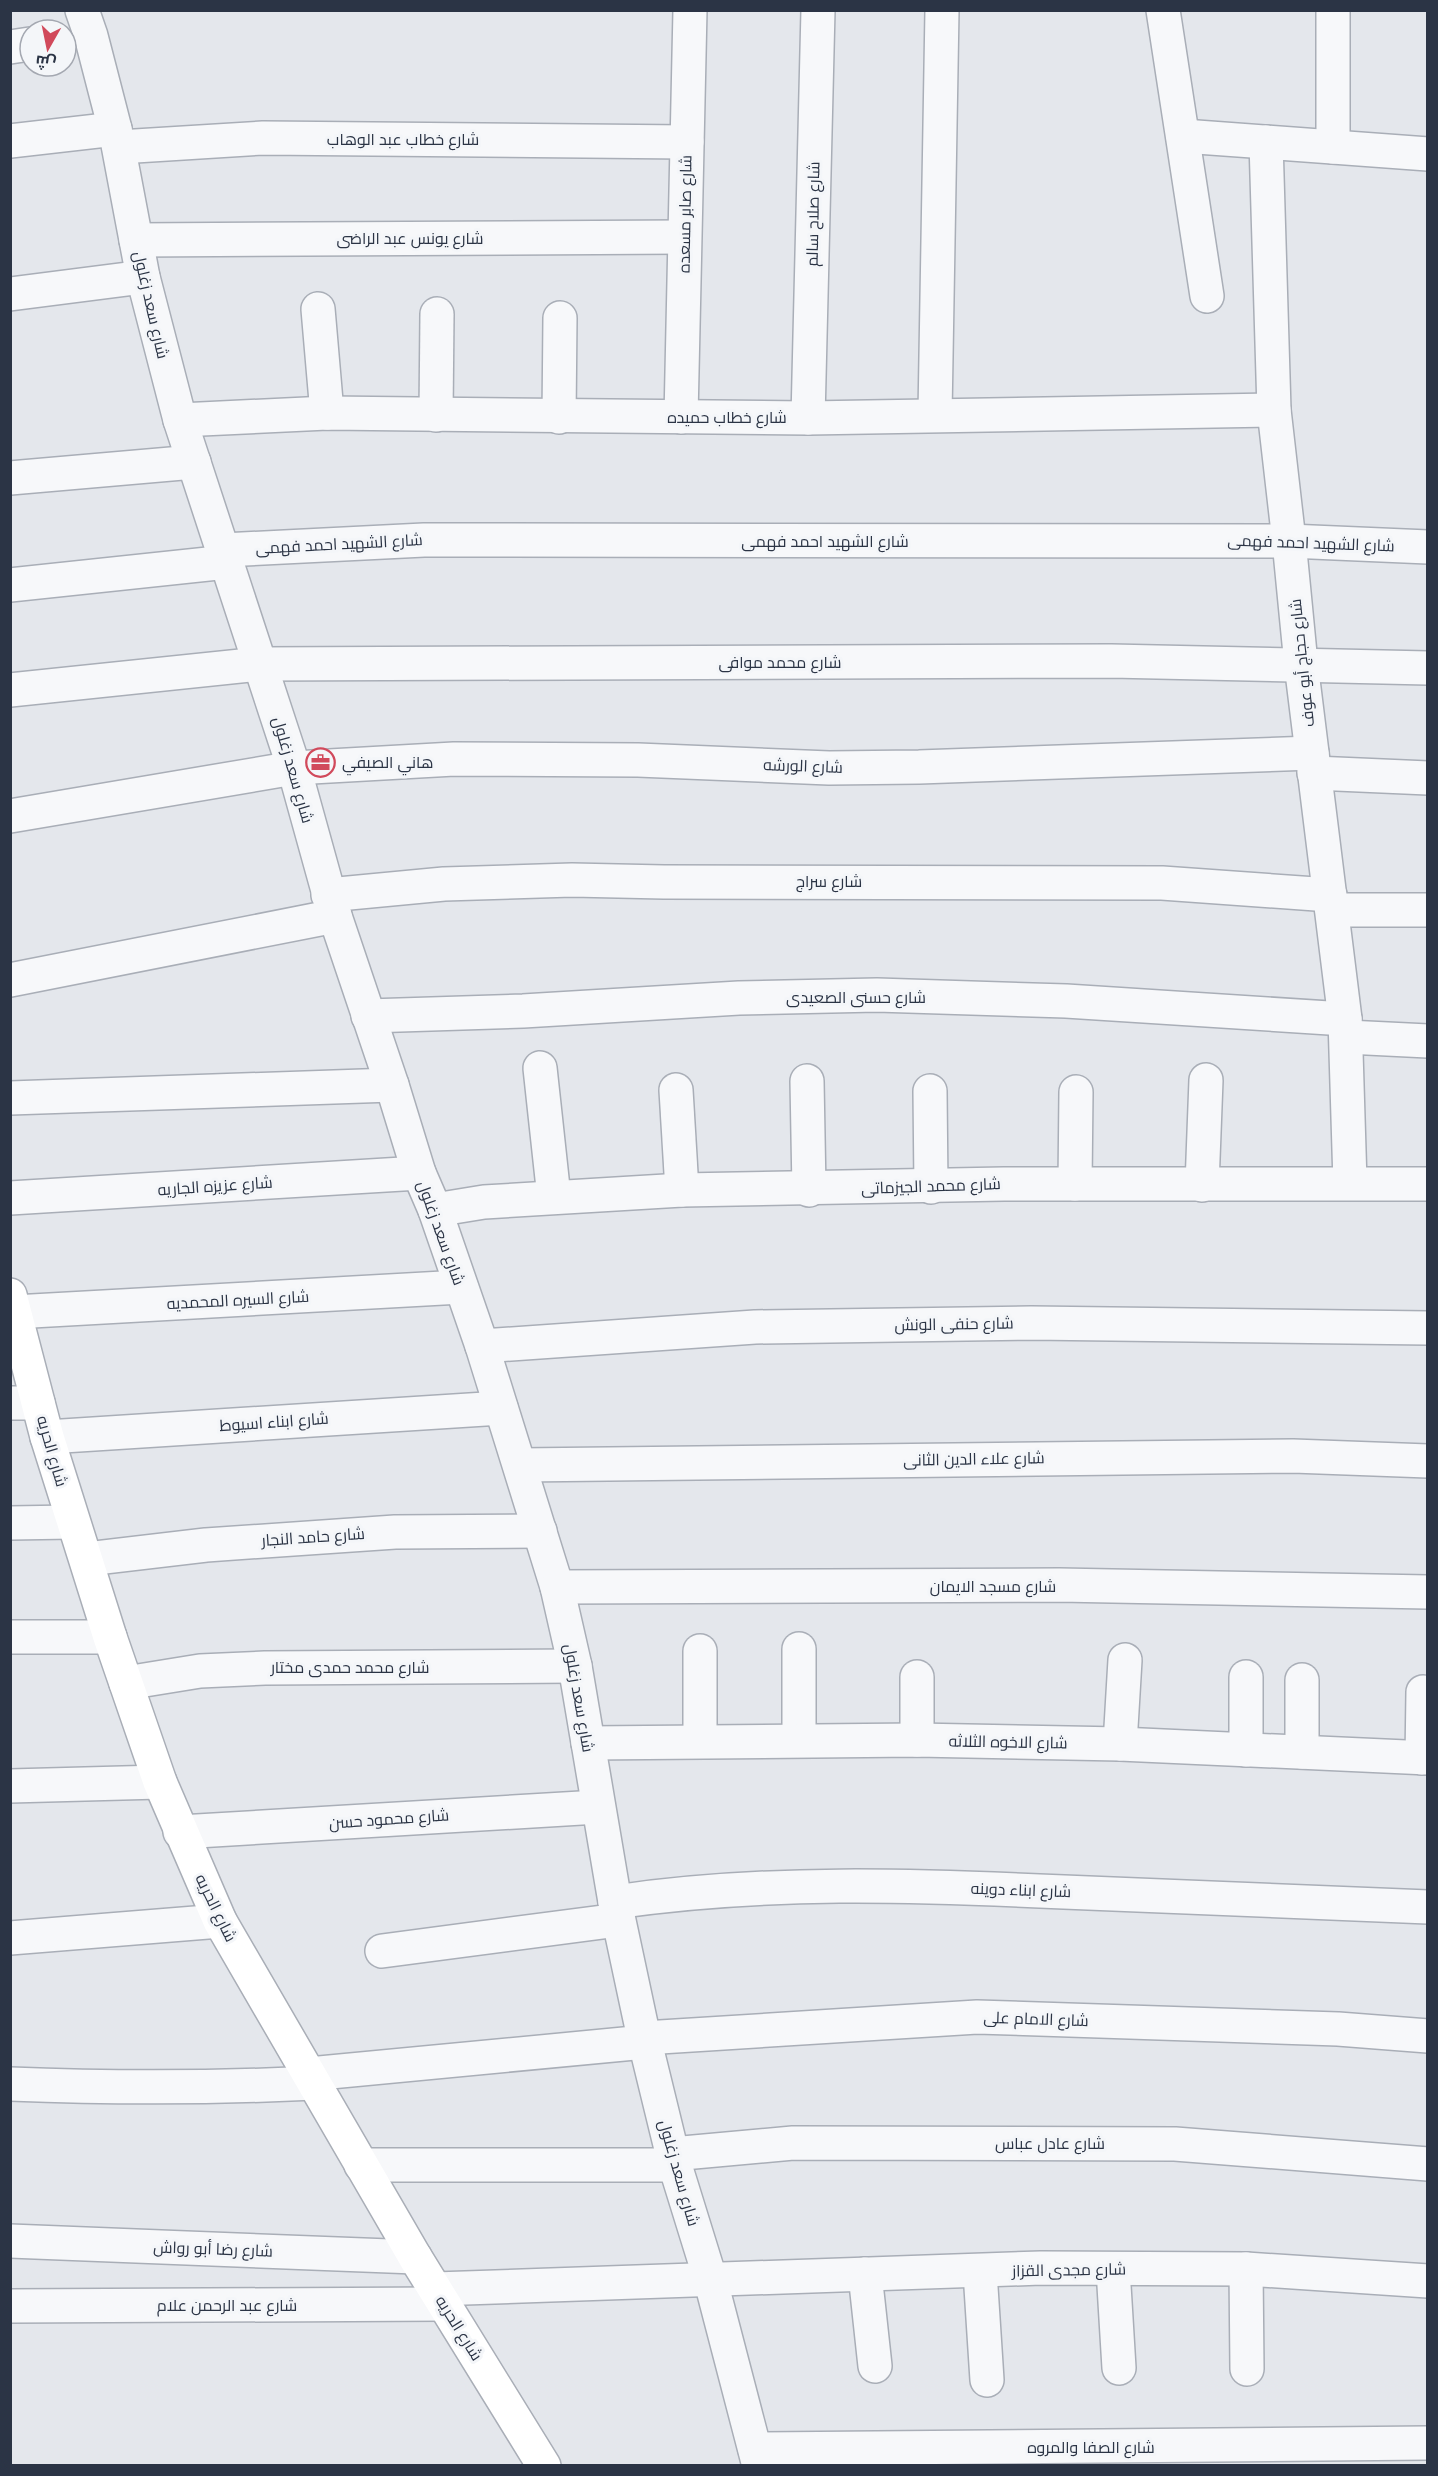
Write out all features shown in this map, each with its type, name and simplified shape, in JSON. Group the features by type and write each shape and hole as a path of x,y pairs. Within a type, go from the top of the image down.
{"street":[{"name":"شارع صابر مسعده","path":"681,417 690,10"},
{"name":"شارع صلاح سالم","path":"808,418 818,10"},
{"path":"935,414 942,10"},
{"path":"1163,10 1207,297"},
{"path":"1334,10 1334,147"},
{"name":"شارع سعد زغلول","path":"80,29 117,138 143,277 180,420 294,768 331,906 419,1173 435,1210 482,1347 558,1587 575,1666 617,1911 645,2040 674,2159 710,2278 757,2457"},
{"path":"1183,136 1428,154"},
{"name":"شارع خطاب عبد الوهاب","path":"10,141 263,138 687,142"},
{"name":"شارع حجاج أبو عوف","path":"1266,142 1274,410 1301,664 1346,1028 1350,1183"},
{"name":"شارع يونس عبد الراضى","path":"136,240 684,237"},
{"path":"10,294 143,277"},
{"path":"318,309 327,413"},
{"path":"436,415 437,314"},
{"path":"559,417 560,318"},
{"name":"شارع خطاب حميده","path":"180,420 327,413 808,418 935,414 1274,410"},
{"path":"10,478 194,462"},
{"name":"شارع الشهيد احمد فهمى","path":"10,585 225,556 424,540 1289,540 1428,547"},
{"name":"شارع محمد موافى","path":"10,690 260,664 1015,661 1301,664 1428,668"},
{"name":"شارع الورشه","path":"10,816 294,768 454,759 638,760 830,768 1313,763 1428,778"},
{"name":"شارع سراج","path":"10,980 331,906 444,884 572,880 1162,883 1331,903 1428,910"},
{"name":"شارع حسنى الصعيدى","path":"368,1016 523,1011 739,998 877,995 1066,1001 1346,1028 1428,1041"},
{"path":"540,1068 554,1197"},
{"path":"1202,1185 1206,1080"},
{"path":"807,1081 809,1190"},
{"path":"10,1098 392,1086"},
{"path":"676,1090 682,1190"},
{"path":"930,1091 931,1186"},
{"path":"1075,1184 1076,1092"},
{"name":"شارع عزيزه الجاريه","path":"10,1198 419,1173"},
{"name":"شارع محمد الجيزماتى","path":"435,1210 484,1202 682,1190 809,1190 1075,1184 1428,1184"},
{"name":"شارع السيره المحمديه","path":"12,1311 461,1287"},
{"name":"شارع الحريه","path":"12,1311 24,1403 47,1437 72,1522 87,1559 110,1637 160,1782 220,1920 361,2165 544,2466"},
{"name":"شارع حنفى الونش","path":"482,1347 755,1327 1043,1323 1428,1328"},
{"name":"شارع ابناء اسيوط","path":"47,1437 501,1408"},
{"name":"شارع علاء الدين الثانى","path":"520,1465 1293,1456 1428,1461"},
{"path":"10,1523 72,1522"},
{"name":"شارع حامد النجار","path":"87,1559 206,1545 395,1532 540,1531"},
{"name":"شارع مسجد الايمان","path":"558,1587 1059,1586 1428,1592"},
{"path":"10,1637 110,1637"},
{"path":"799,1649 799,1739"},
{"path":"700,1651 700,1741"},
{"path":"1120,1744 1125,1660"},
{"name":"شارع محمد حمدى مختار","path":"126,1683 200,1671 265,1668 575,1666"},
{"path":"917,1677 917,1740"},
{"path":"1246,1677 1246,1750"},
{"path":"1302,1680 1302,1752"},
{"path":"1423,1692 1425,1758"},
{"name":"شارع الاخوه الثلاثه","path":"588,1743 799,1739 917,1740 1120,1744 1425,1758"},
{"path":"10,1786 160,1782"},
{"name":"شارع محمود حسن","path":"180,1832 598,1806"},
{"name":"شارع ابناء دوينه","path":"382,1951 617,1911 675,1893 771,1886 925,1886 1428,1907"},
{"path":"10,1938 113,1931 220,1920"},
{"name":"شارع الامام على","path":"10,2084 112,2088 213,2088 312,2079 645,2040 977,2017 1338,2029 1428,2036"},
{"name":"شارع عادل عباس","path":"361,2165 674,2159 793,2143 1175,2144 1428,2164"},
{"name":"شارع رضا أبو رواش","path":"10,2241 416,2257"},
{"name":"شارع مجدى القزاز","path":"710,2278 980,2272 1041,2268 1246,2269 1428,2281"},
{"path":"1113,2269 1119,2368"},
{"path":"1246,2269 1247,2369"},
{"path":"980,2272 987,2380"},
{"path":"865,2274 875,2366"},
{"name":"شارع عبد الرحمن علام","path":"10,2306 440,2296 710,2278"},
{"name":"شارع الصفا والمروه","path":"757,2457 1428,2443"}],"place":[{"name":"هاني الصيفي","path":"321,762"}]}
